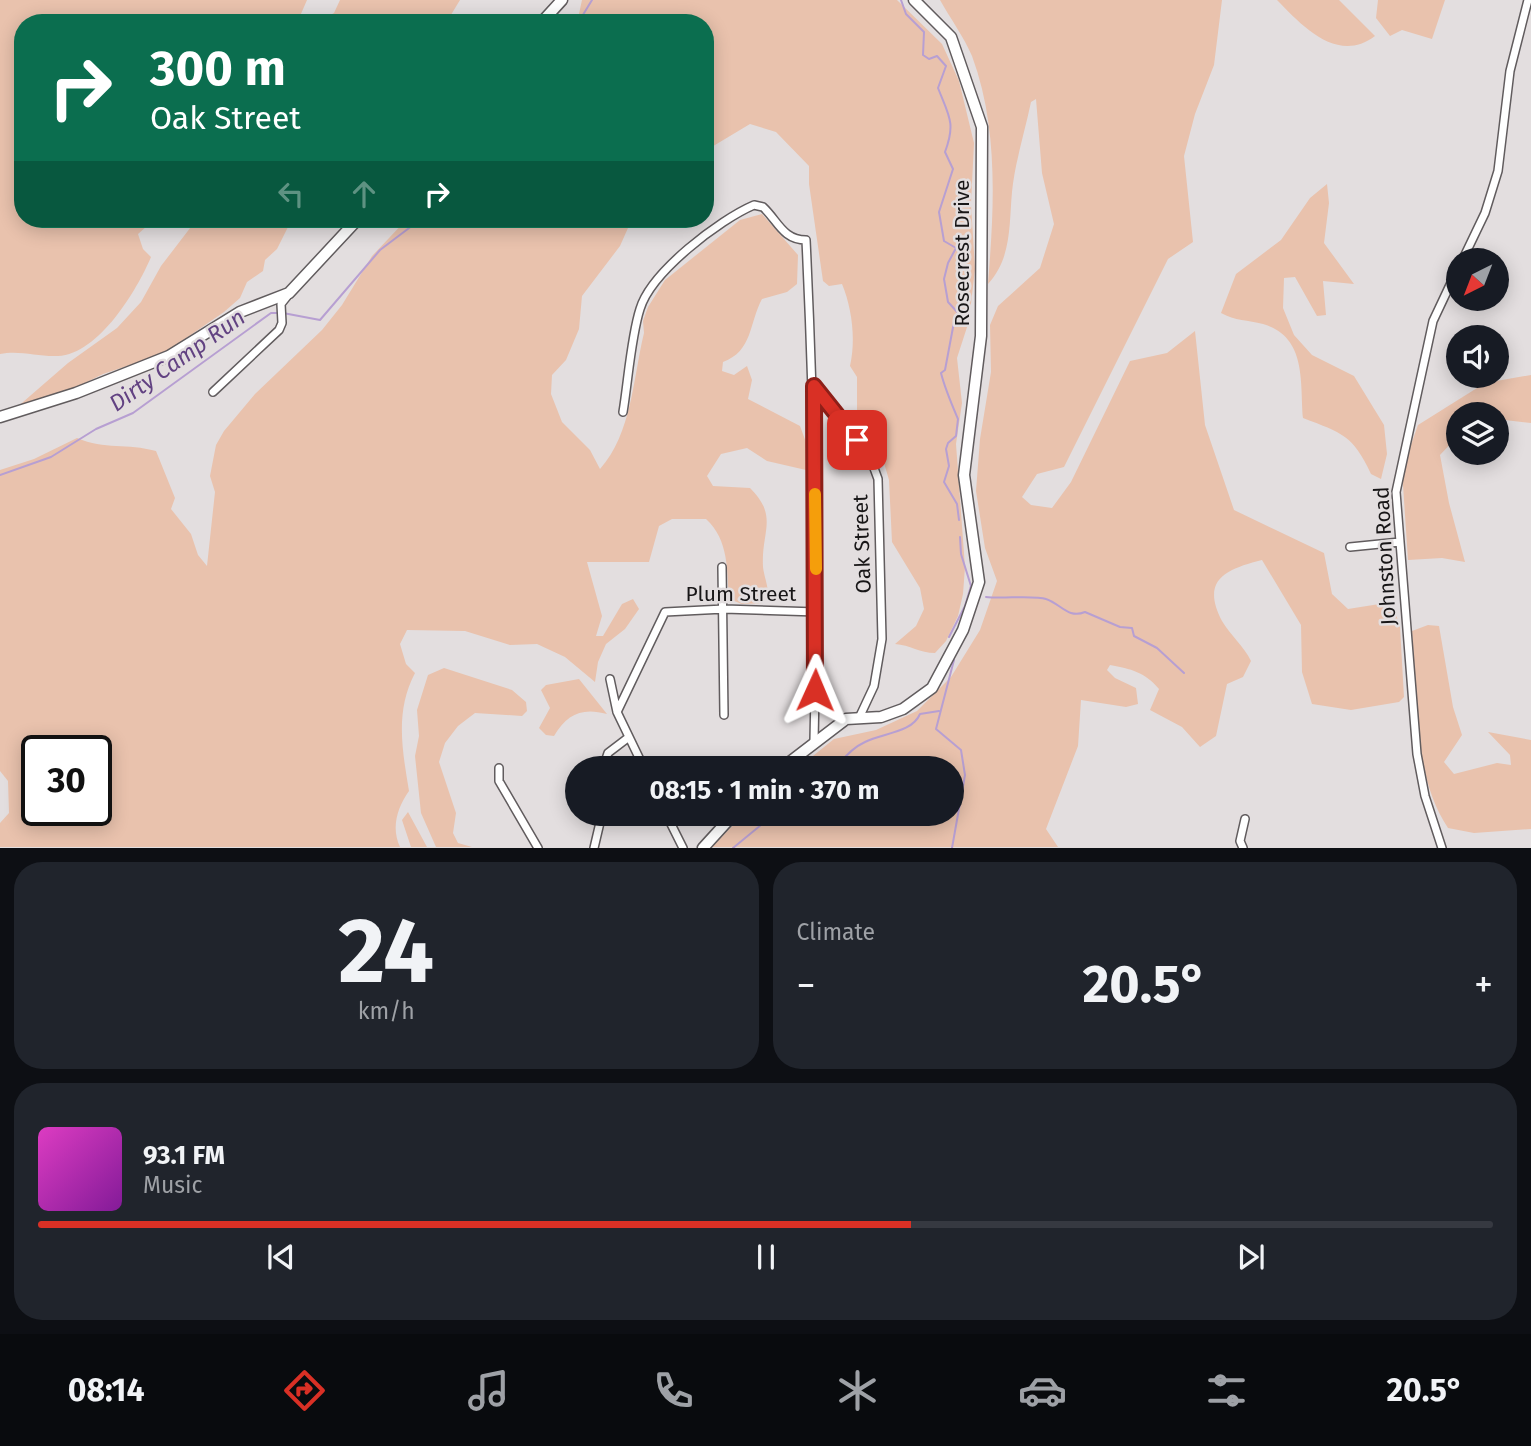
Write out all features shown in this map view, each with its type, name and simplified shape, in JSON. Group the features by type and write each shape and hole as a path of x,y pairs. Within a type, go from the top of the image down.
{"street":[{"name":"Rosecrest Drive","path":"796,756 846,719 881,717 903,709 932,688 963,630 979,582 964,475 981,336 982,127 951,37 914,0"},
{"path":"1468,248 1485,213 1498,171 1510,71 1528,0"},
{"path":"623,412 639,311 646,295 680,257 712,231 754,205 764,206 785,234 795,240 806,240 814,386 817,612 814,741"},
{"path":"213,391 282,323 281,304 350,228"},
{"path":"0,417 76,393 169,356 240,312 289,293"},
{"name":"Johnston Road","path":"1442,848 1425,796 1417,754 1396,492 1399,465 1433,321 1446,293"},
{"name":"Oak Street","path":"814,386 871,460 878,480 882,639 874,686 859,718"},
{"path":"1350,547 1400,542"},
{"path":"722,567 724,715"},
{"name":"Plum Street","path":"617,712 665,612 724,609 817,612"},
{"path":"610,679 617,712 638,756"},
{"path":"607,756 629,737"},
{"path":"499,768 499,781 538,848"},
{"path":"1243,848 1240,841 1245,819"},
{"path":"594,848 600,836 601,826"},
{"path":"672,826 683,848"},
{"path":"703,848 723,826"}],"shaded area":[{"path":"0,0 307,0 301,14 14,14 14,228 145,228 138,234 143,249 151,257 115,318 88,344 73,353 58,356 0,354"},
{"path":"340,0 460,0 451,14 332,14"},
{"path":"582,0 897,0 942,44 959,81 974,143 971,204 975,269 969,321 957,358 962,403 956,444 965,567 963,594 958,616 946,641 935,653 895,644 916,626 924,609 920,588 892,542 889,480 882,456 857,411 857,377 850,366 853,346 851,314 845,293 842,284 829,286 823,281 809,184 809,166 776,132 750,124 714,146 714,14 579,14"},
{"path":"940,0 1222,0 1214,65 1195,114 1184,156 1193,242 1168,259 1064,467 1037,474 1022,497 1031,505 1052,508 1071,482 1130,361 1167,353 1195,331 1205,425 1234,510 1324,553 1332,594 1348,609 1392,602 1400,627 1404,697 1399,702 1351,710 1312,704 1302,672 1301,625 1262,560 1228,572 1216,586 1216,607 1222,621 1251,661 1243,677 1227,684 1216,736 1200,747 1182,727 1150,710 1159,689 1143,675 1125,668 1110,665 1107,670 1115,678 1136,688 1138,704 1126,707 1081,700 1078,746 1046,829 1058,847 712,847 732,826 964,826 964,756 813,756 834,739 876,730 917,711 951,677 980,630 997,581 985,548 976,491 980,439 991,372 990,325 998,306 1040,268 1054,224 1042,173 1036,99 1031,102 1015,169 1005,252 996,274 988,284 993,198 991,140 981,84 972,56"},
{"path":"1277,0 1339,0 1375,36 1361,44 1335,44 1310,31"},
{"path":"1378,0 1445,0 1432,39 1402,30 1390,36 1376,18"},
{"path":"1327,184 1329,203 1324,243 1354,284 1323,281 1326,315 1317,316 1295,277 1284,278 1283,308 1294,335 1312,355 1354,376 1384,425 1387,454 1381,479 1371,474 1358,451 1345,437 1303,418 1301,376 1294,350 1287,339 1277,330 1263,324 1221,313 1236,274 1281,240 1310,198"},
{"path":"762,214 798,255 797,284 787,292 762,299 745,344 733,357 723,362 722,371 734,375 747,366 752,380 748,399 800,426 807,445 806,470 767,461 747,448 721,454 707,476 713,486 750,488 764,508 767,525 763,567 768,594 763,603 742,604 729,599 723,546 714,527 706,519 672,519 659,526 649,562 587,562 602,616 596,636 603,636 622,604 633,599 639,609 625,629 606,644 598,662 595,682 565,657 537,644 510,645 465,631 407,630 400,644 406,664 415,673 402,716 409,791 397,818 396,833 400,847 0,847 0,823 9,813 8,781 0,771 0,470 34,459 77,438 97,444 156,451 175,498 171,509 191,534 198,555 207,566 215,492 210,476 216,445 224,431 255,394 322,330 342,305 372,256 398,228 628,228 620,246 582,296 579,329 566,360 552,375 551,394 562,422 590,450 600,469 611,455 625,422 644,333 643,321 648,307 665,280 740,220"},
{"path":"190,228 288,228 277,249 265,260 263,271 247,282 240,298 163,354 103,374 12,419 0,422 68,363 117,328 141,302 161,266"},
{"path":"1531,375 1531,423 1509,420 1509,402 1455,402 1477,388 1509,388 1509,379"},
{"path":"1446,407 1446,449 1440,455 1449,503 1465,562 1442,558 1408,560 1402,470 1418,425"},
{"path":"1428,625 1439,626 1453,707 1462,735 1444,762 1454,774 1497,763 1511,765 1510,755 1488,732 1531,740 1531,829 1474,833 1448,828 1436,807 1422,759 1418,733 1412,631"},
{"path":"444,668 512,690 526,702 527,711 522,716 475,713 458,726 445,743 439,762 456,813 453,833 458,843 472,847 436,847 421,813 415,756 419,736 417,710 428,675"},
{"path":"579,679 607,714 590,711 576,714 564,722 554,736 546,735 539,728 550,708 541,690 546,685"},
{"path":"408,812 427,847 411,847 402,820"}],"waterway":[{"name":"Dirty Camp Run","path":"583,14 592,0"},
{"path":"901,0 906,14 924,32 923,55 929,59 937,56 946,66 938,88 950,120 950,134 945,152 953,169 939,212 944,241 956,248 944,279 948,302 959,314 954,322 945,370 941,373 958,419 956,436 946,449 949,466 944,482 957,504 959,520"},
{"name":"Dirty Camp Run","path":"283,313 320,320 380,250 409,228"},
{"name":"Dirty Camp Run","path":"0,475 51,457 96,429 133,413 271,313 278,313"},
{"path":"949,637 965,606 971,586 961,554 960,537"},
{"path":"986,597 1041,598 1074,614 1085,612 1120,627 1132,628 1134,636 1157,648 1184,673"},
{"path":"952,848 965,775 961,750 936,729 954,660"},
{"path":"846,756 860,744 904,729 920,714 939,711"},
{"path":"733,848 760,826"}],"slow traffic":[{"path":"815,494 816,569"}],"route":[{"path":"815,690 817,612 814,386 857,440"}]}
